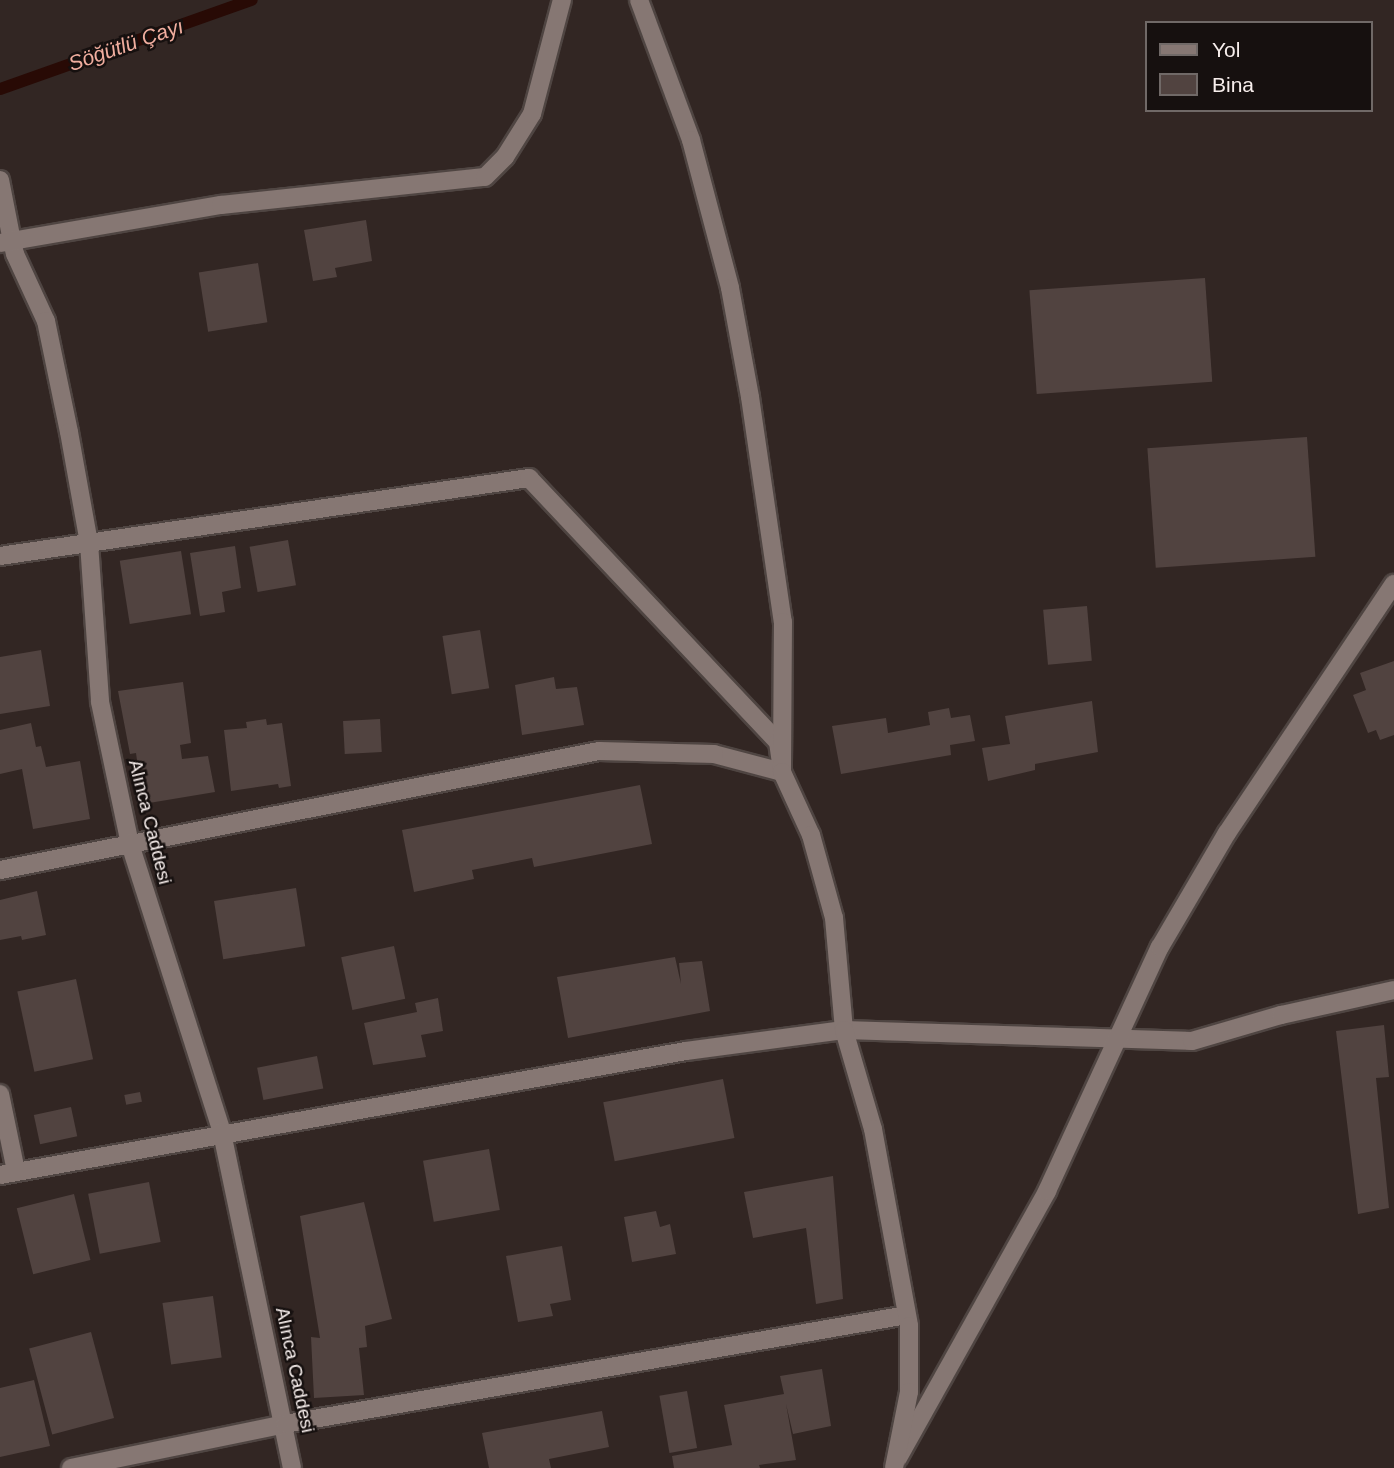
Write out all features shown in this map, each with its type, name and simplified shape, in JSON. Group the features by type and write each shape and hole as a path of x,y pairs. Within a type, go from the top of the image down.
{"street":[{"path":"6,242 221,205 485,177 505,157 532,114 562,0"},
{"path":"639,0 691,141 730,288 750,397 783,622 782,772"},
{"name":"Alınca Caddesi","path":"0,180 6,242 15,254 46,321 89,543 100,702 130,844 222,1133 285,1424 292,1468"},
{"path":"0,556 529,478 778,742 782,772 811,835 834,918 844,1030 873,1129 907,1315 909,1392 895,1464"},
{"path":"895,1464 1047,1191 1160,947 1227,832 1394,584"},
{"path":"0,870 599,751 713,754 782,772"},
{"path":"0,1094 8,1173 686,1051 844,1030 1192,1041 1281,1015 1394,990"},
{"path":"71,1468 285,1424 907,1315"}],"building":[{"path":"366,220 372,261 335,268 337,277 313,281 304,230"},
{"path":"258,263 267,322 208,332 199,272"},
{"path":"1205,278 1212,382 1037,394 1029,290"},
{"path":"1307,437 1315,557 1156,568 1147,448"},
{"path":"288,540 296,585 258,592 250,547"},
{"path":"235,546 241,588 222,592 225,612 200,616 190,553"},
{"path":"181,551 191,614 130,624 120,561"},
{"path":"1087,606 1092,661 1048,665 1043,610"},
{"path":"480,630 489,688 452,694 442,636"},
{"path":"41,650 50,706 0,714 0,657"},
{"path":"1394,661 1394,735 1380,740 1376,730 1368,733 1353,695 1366,690 1360,673"},
{"path":"554,677 556,689 577,687 584,725 522,735 515,685"},
{"path":"183,682 191,743 180,745 182,759 208,756 215,792 143,804 136,753 130,754 118,691"},
{"path":"1092,701 1098,752 1035,764 1035,770 988,781 982,748 1010,744 1005,716"},
{"path":"949,708 951,718 970,715 975,741 950,745 951,755 841,774 832,726 886,718 888,733 930,725 928,712"},
{"path":"266,719 267,725 282,723 291,786 279,788 278,784 231,791 224,730 247,728 246,722"},
{"path":"380,719 382,752 345,754 343,721"},
{"path":"31,723 36,747 41,746 46,767 80,761 90,819 33,829 22,769 0,774 0,730"},
{"path":"640,785 652,844 534,867 532,858 472,870 474,879 414,892 402,830"},
{"path":"296,888 305,946 223,959 214,901"},
{"path":"37,891 46,935 22,940 21,936 0,940 0,900"},
{"path":"394,946 405,999 352,1010 341,957"},
{"path":"675,957 681,984 679,963 702,961 710,1011 568,1038 557,977"},
{"path":"76,979 93,1059 34,1072 17,991"},
{"path":"438,998 443,1031 421,1035 426,1057 373,1065 364,1023 417,1012 415,1003"},
{"path":"1384,1025 1389,1077 1376,1078 1389,1208 1358,1214 1336,1031"},
{"path":"317,1056 323,1088 263,1100 257,1068"},
{"path":"723,1079 734,1138 615,1161 603,1102"},
{"path":"140,1092 142,1102 126,1105 124,1095"},
{"path":"71,1107 77,1136 40,1144 34,1115"},
{"path":"489,1149 500,1210 434,1222 423,1161"},
{"path":"833,1176 843,1299 816,1304 806,1228 753,1238 744,1192"},
{"path":"149,1182 161,1242 100,1254 88,1194"},
{"path":"74,1194 90,1260 33,1274 17,1208"},
{"path":"364,1202 392,1319 365,1326 367,1347 359,1348 364,1395 314,1398 311,1337 320,1338 300,1216"},
{"path":"656,1211 660,1227 670,1224 676,1254 632,1262 624,1217"},
{"path":"562,1246 571,1300 550,1304 553,1316 518,1322 506,1256"},
{"path":"213,1296 222,1357 171,1364 162,1303"},
{"path":"91,1332 114,1418 52,1435 29,1349"},
{"path":"822,1369 831,1426 793,1434 786,1404 796,1460 759,1465 760,1468 674,1468 672,1456 732,1445 724,1405 784,1394 780,1376"},
{"path":"34,1380 50,1446 0,1457 0,1388"},
{"path":"687,1391 697,1448 669,1453 659,1396"},
{"path":"602,1411 609,1447 549,1459 551,1468 489,1468 482,1433"}],"waterway":[{"name":"Söğütlü Çayı","path":"0,89 252,0"}]}
